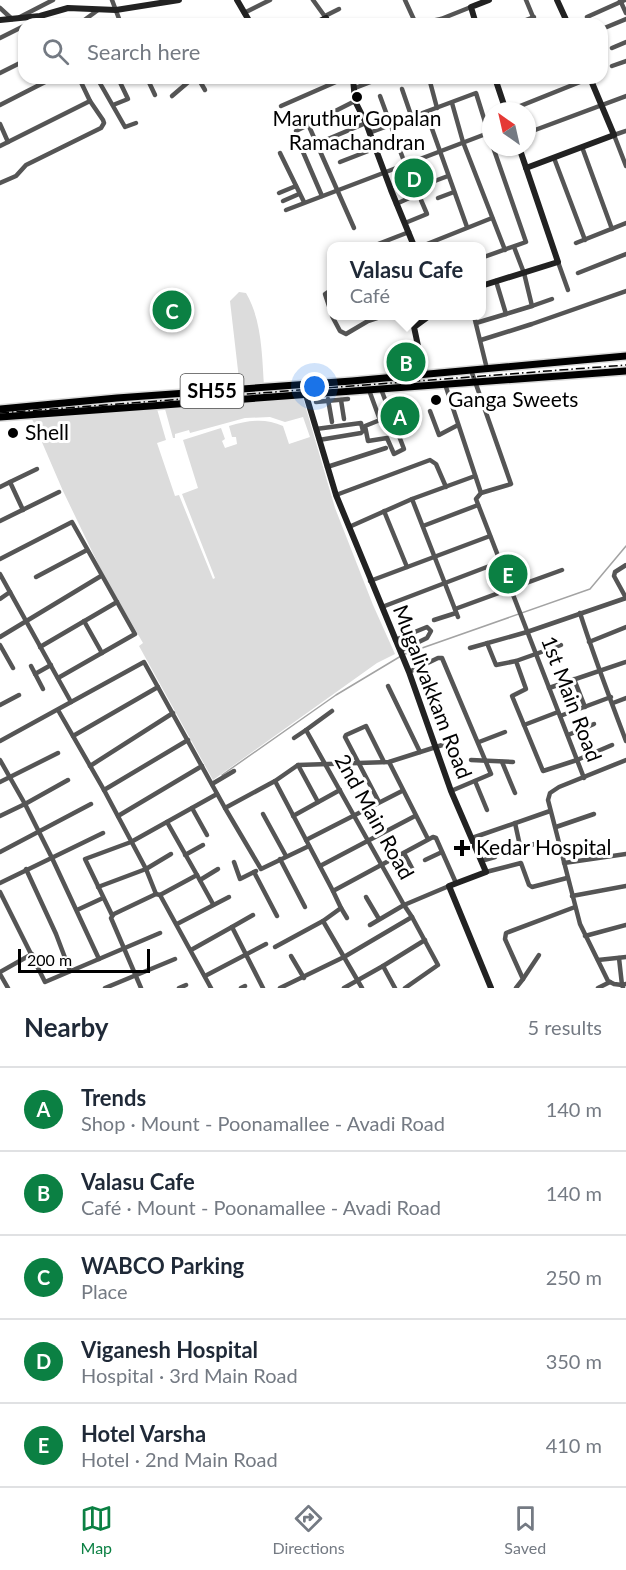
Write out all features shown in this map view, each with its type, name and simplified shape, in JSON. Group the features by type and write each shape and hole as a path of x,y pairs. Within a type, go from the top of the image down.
{"main road":[{"name":"SH55","path":"0,409 626,356"},
{"name":"SH55","path":"0,417 305,395 328,397 369,390 626,371"},
{"path":"406,376 406,387"},
{"path":"168,394 169,405"}],"street":[{"path":"15,19 53,0"},
{"path":"112,0 119,18"},
{"path":"23,18 68,8 116,10 179,0"},
{"path":"237,0 247,18"},
{"path":"244,13 270,0"},
{"path":"313,0 326,18"},
{"path":"405,0 414,18"},
{"path":"448,18 487,0"},
{"path":"526,0 534,17"},
{"path":"557,0 565,18"},
{"path":"587,17 622,1 626,13"},
{"path":"471,7 475,18"},
{"path":"0,8 15,19"},
{"path":"329,18 339,9"},
{"path":"87,18 98,10"},
{"path":"0,20 18,19"},
{"path":"608,26 626,19"},
{"path":"0,38 18,29"},
{"path":"612,48 626,42"},
{"path":"612,66 626,61"},
{"path":"0,73 18,64"},
{"path":"0,105 42,84"},
{"path":"0,183 16,176 26,165 101,128 103,120 82,84"},
{"path":"101,84 125,127 136,123"},
{"path":"113,105 128,99 121,84"},
{"path":"150,84 155,95"},
{"path":"172,96 188,84"},
{"path":"200,84 205,90"},
{"path":"280,106 331,84"},
{"path":"355,84 355,101 366,123 413,242"},
{"path":"356,88 366,84"},
{"path":"431,84 437,108"},
{"path":"497,84 504,102"},
{"path":"530,102 575,84"},
{"path":"593,84 626,164"},
{"path":"402,89 412,118"},
{"path":"369,133 476,93 482,110"},
{"path":"380,96 405,164"},
{"path":"536,130 626,96"},
{"path":"0,146 90,101"},
{"path":"296,131 355,101"},
{"path":"452,103 463,142 505,250"},
{"path":"426,112 466,227"},
{"path":"316,144 366,123"},
{"path":"0,124 8,142"},
{"path":"308,124 354,228"},
{"path":"526,168 626,131"},
{"path":"286,210 336,189 482,136"},
{"path":"300,145 322,196"},
{"path":"582,147 612,229"},
{"path":"340,162 376,148"},
{"path":"280,153 304,202"},
{"path":"486,256 526,243 496,156"},
{"path":"522,156 568,290"},
{"path":"554,158 585,240"},
{"path":"432,182 448,176"},
{"path":"279,193 296,186"},
{"path":"438,198 454,192"},
{"path":"283,201 299,194"},
{"path":"396,204 418,194"},
{"path":"405,223 427,214 421,200"},
{"path":"431,242 492,218"},
{"path":"576,243 626,224"},
{"path":"383,242 409,232"},
{"path":"514,247 524,273 532,306"},
{"path":"578,273 626,254"},
{"path":"486,284 558,262"},
{"path":"496,281 506,314"},
{"path":"481,340 626,291"},
{"path":"476,323 552,299"},
{"path":"335,320 340,332 346,334 370,320"},
{"path":"423,320 414,327 424,374"},
{"path":"475,320 487,369"},
{"path":"471,370 511,484 476,497 527,632"},
{"path":"445,384 481,494"},
{"name":"Mugalivakkam Road","path":"303,385 318,428 336,495 408,669 451,791 486,872"},
{"path":"369,390 380,420 365,426 368,441 387,438 394,454 404,449 381,389"},
{"path":"328,397 332,422"},
{"path":"316,402 328,397 348,399"},
{"path":"341,400 344,419"},
{"path":"430,411 439,435 458,425"},
{"path":"318,428 361,423 363,431 321,440"},
{"path":"327,467 386,447"},
{"path":"336,495 431,460 436,464 446,486"},
{"path":"0,487 37,469"},
{"path":"350,526 412,499 475,476"},
{"path":"10,482 23,510"},
{"path":"0,520 59,492"},
{"path":"412,499 456,613"},
{"path":"423,526 478,505"},
{"path":"384,511 407,567"},
{"path":"0,559 72,522 135,634 58,678"},
{"path":"370,580 490,536"},
{"path":"36,577 87,550"},
{"path":"382,607 500,562"},
{"path":"470,648 527,632 626,598 614,576 615,572 626,565"},
{"path":"434,620 562,570"},
{"path":"0,574 71,702"},
{"path":"0,637 101,576"},
{"path":"0,599 10,592"},
{"path":"40,647 117,602"},
{"path":"580,613 598,670 626,739"},
{"path":"84,621 102,653"},
{"path":"395,640 427,627 431,631 427,638 400,652"},
{"path":"589,642 626,627"},
{"name":"1st Main Road","path":"527,632 584,778"},
{"path":"487,644 496,665 516,661 561,645"},
{"path":"0,645 14,668"},
{"path":"408,669 442,658 491,774 451,791"},
{"path":"516,661 526,689 512,697 543,771 612,745"},
{"path":"0,741 144,662 217,795 261,868"},
{"path":"549,688 626,662"},
{"path":"35,674 51,665"},
{"path":"31,666 43,689"},
{"path":"574,679 585,707"},
{"path":"388,686 420,752"},
{"path":"73,736 158,687"},
{"path":"0,705 19,695"},
{"path":"524,724 626,698"},
{"path":"58,710 211,988"},
{"path":"294,738 332,711"},
{"path":"90,765 173,713"},
{"path":"567,735 594,724"},
{"path":"379,802 345,736 364,725 387,762 428,839"},
{"name":"2nd Main Road","path":"306,730 404,905 449,886"},
{"path":"478,742 505,732"},
{"path":"104,790 188,740"},
{"path":"225,808 298,765 387,762 459,740"},
{"path":"0,782 58,753"},
{"path":"0,760 39,831 99,959"},
{"path":"471,760 513,762"},
{"path":"610,982 585,936 575,907 548,800 550,793 626,760"},
{"path":"502,762 515,793"},
{"path":"298,765 318,802"},
{"path":"118,816 202,766"},
{"path":"212,784 234,771"},
{"path":"0,816 68,780"},
{"path":"274,781 346,918"},
{"path":"475,781 487,810"},
{"path":"293,816 340,790"},
{"path":"306,840 402,791"},
{"path":"141,988 111,920 112,915 85,860 131,842 217,795"},
{"path":"0,852 91,804"},
{"path":"192,808 207,835"},
{"path":"472,838 514,822 550,812"},
{"path":"263,814 286,856"},
{"path":"556,827 594,814"},
{"path":"320,866 415,816"},
{"path":"167,822 213,904"},
{"path":"514,822 522,855"},
{"path":"0,883 103,833"},
{"path":"333,891 433,837 436,838 456,883"},
{"path":"520,848 538,843"},
{"path":"186,855 203,845"},
{"path":"234,862 240,879 309,846"},
{"path":"425,860 442,852"},
{"path":"404,853 413,870"},
{"path":"98,887 146,869 171,854"},
{"path":"564,863 626,854"},
{"path":"481,861 495,857"},
{"path":"280,859 304,907"},
{"path":"490,986 449,886 519,862 523,865 529,885 532,887 567,878"},
{"path":"26,869 56,934 70,971"},
{"path":"112,915 218,869"},
{"path":"254,872 277,916"},
{"path":"572,896 626,886"},
{"path":"0,892 44,981 160,933"},
{"path":"177,924 229,897"},
{"path":"366,897 379,919"},
{"path":"77,910 103,898"},
{"path":"370,925 404,905 412,917 438,965 405,988"},
{"path":"523,979 505,939 506,933 575,907"},
{"path":"275,947 323,921 341,908"},
{"path":"191,950 253,915"},
{"path":"280,988 344,957 412,917"},
{"path":"323,921 362,988"},
{"path":"585,936 626,925"},
{"path":"232,927 263,988"},
{"path":"344,988 424,940"},
{"path":"205,976 266,944"},
{"path":"8,988 0,973 32,954"},
{"path":"516,988 539,955"},
{"path":"291,956 304,978"},
{"path":"598,960 626,957"},
{"path":"598,988 610,982 624,986 619,958"},
{"path":"105,988 175,959"},
{"path":"382,966 395,988"},
{"path":"179,988 186,985"}],"shaded area":[{"path":"239,292 246,293 258,326 264,386 240,388 230,301"},
{"path":"303,398 335,508 395,654 377,663 213,780 139,646 143,643 103,574 63,491 32,419 157,409 166,440 157,443 175,496 179,495 213,579 215,578 182,494 198,488 183,440 221,428 225,448 237,444 236,437 232,437 229,426 257,421 283,426 289,444 310,437 303,417 285,422 270,417 245,418 190,433 189,430 175,434 173,438 165,409"}],"waterway":[{"path":"405,654 590,589 626,546"},
{"path":"222,775 336,695 401,656"}],"railway":[{"path":"0,413 626,365"}],"place":[{"name":"Maruthur Gopalan Ramachandran","path":"357,97"},
{"name":"Viganesh Hospital","path":"414,178"},
{"name":"WABCO Parking","path":"172,310"},
{"name":"Valasu Cafe","path":"406,362"},
{"name":"Ganga Sweets","path":"436,400"},
{"name":"Trends","path":"400,416"},
{"name":"Shell","path":"13,433"},
{"name":"Hotel Varsha","path":"508,574"},
{"name":"Kedar Hospital","path":"462,848"}]}
